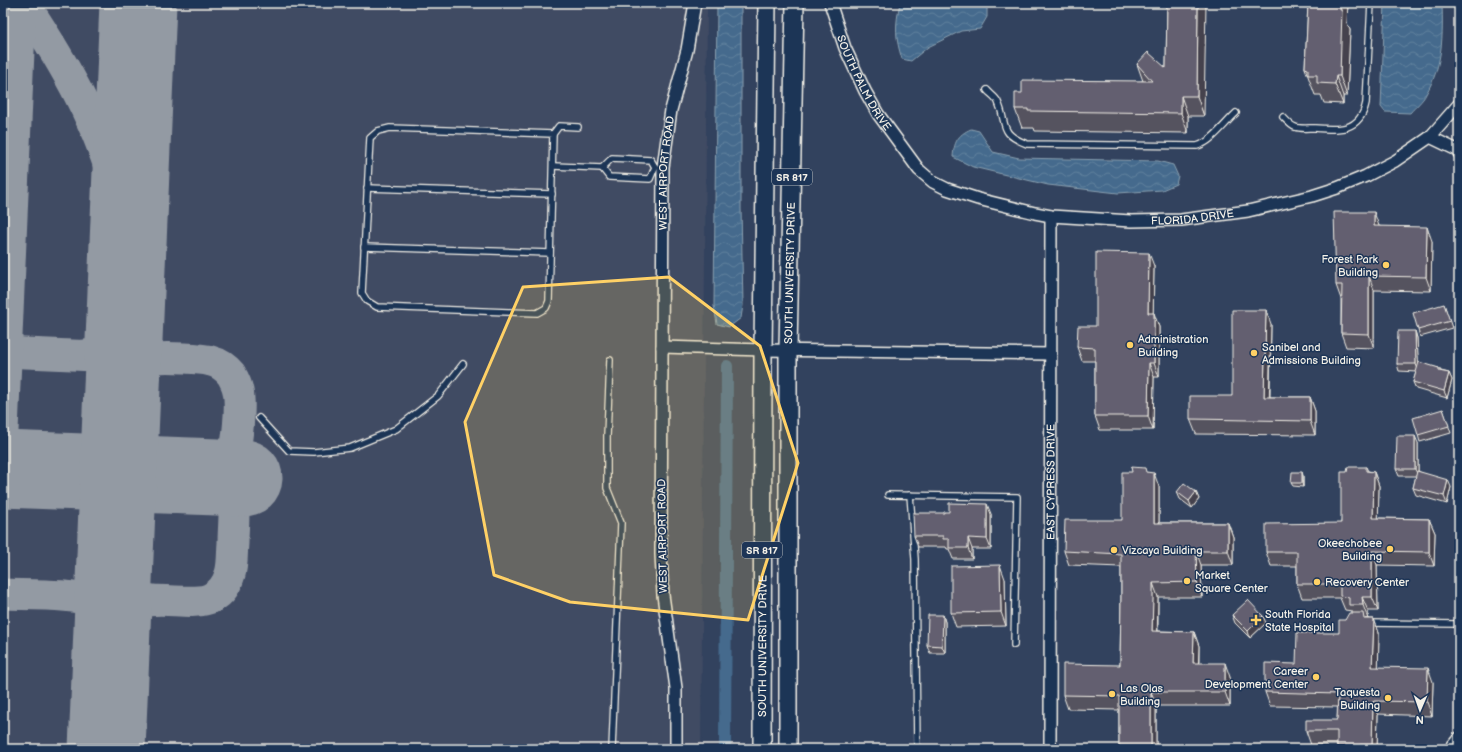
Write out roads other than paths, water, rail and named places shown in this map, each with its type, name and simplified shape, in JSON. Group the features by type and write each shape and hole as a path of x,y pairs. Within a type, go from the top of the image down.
{"main road":[{"name":"SOUTH UNIVERSITY DRIVE","path":"762,749 763,350 767,3"},
{"name":"SOUTH UNIVERSITY DRIVE","path":"788,749 788,350 795,3"}],"street":[{"name":"WEST AIRPORT ROAD","path":"676,749 676,688 663,595 661,554 662,347 659,167 671,110 687,50 695,3"},
{"name":"SOUTH PALM DRIVE","path":"830,3 845,48 865,91 878,114 910,157"},
{"name":"FLORIDA DRIVE","path":"910,157 919,170 933,182 947,189 1012,207 1051,216 1131,221 1181,220 1248,211 1312,196 1337,188 1366,176 1395,161 1430,137 1458,106"},
{"path":"1430,137 1457,150 1459,153"},
{"name":"EAST CYPRESS DRIVE","path":"1050,749 1051,216"},
{"path":"662,347 763,350"},
{"name":"SOUTH UNIVERSITY DRIVE","path":"763,350 788,350"},
{"path":"788,350 1051,354"},
{"path":"1450,749 1459,738"}],"lane":[{"path":"1283,117 1295,127 1341,129 1358,121 1364,114 1366,103 1371,3"},
{"path":"987,90 997,100 1006,131 1014,139 1027,144 1197,146 1214,135 1236,113"},
{"path":"553,134 390,128 378,131 370,138 362,294 367,301 377,307 537,313 546,308 549,301 553,134 559,126 578,127"},
{"path":"553,166 602,168 612,158 651,160 659,167 650,179 609,177 602,168"},
{"path":"367,188 552,194"},
{"path":"364,247 550,253"},
{"path":"610,360 607,436 607,488 621,524 612,749"},
{"path":"259,418 289,451 314,452 350,448 396,430 438,396 463,364"},
{"path":"888,495 1017,497 1014,645"},
{"path":"910,495 915,559 917,749"},
{"path":"1362,623 1459,624"}],"water":[{"path":"717,3 741,3 741,208 743,305 741,318 729,327 717,324 714,306"},
{"path":"900,3 987,3 987,17 980,29 961,31 928,47 911,61 902,59 898,44 897,18"},
{"path":"1385,3 1442,3 1442,39 1436,72 1425,97 1410,113 1385,112 1381,107"},
{"path":"971,129 979,131 993,152 1019,158 1158,161 1173,165 1178,176 1176,184 1162,190 1118,193 1048,185 973,167 953,157 957,140 962,134"}],"waterway":[{"path":"725,749 727,366"}],"place":[{"name":"Forest Park Building","path":"1386,265"},
{"name":"Administration Building","path":"1130,345"},
{"name":"Sanibel and Admissions Building","path":"1254,353"},
{"name":"Okeechobee Building","path":"1390,549"},
{"name":"Vizcaya Building","path":"1114,550"},
{"name":"Market Square Center","path":"1187,581"},
{"name":"Recovery Center","path":"1317,582"},
{"name":"South Florida State Hospital","path":"1256,620"},
{"name":"Career Development Center","path":"1316,677"},
{"name":"Las Olas Building","path":"1112,694"},
{"name":"Taquesta Building","path":"1388,698"}]}
